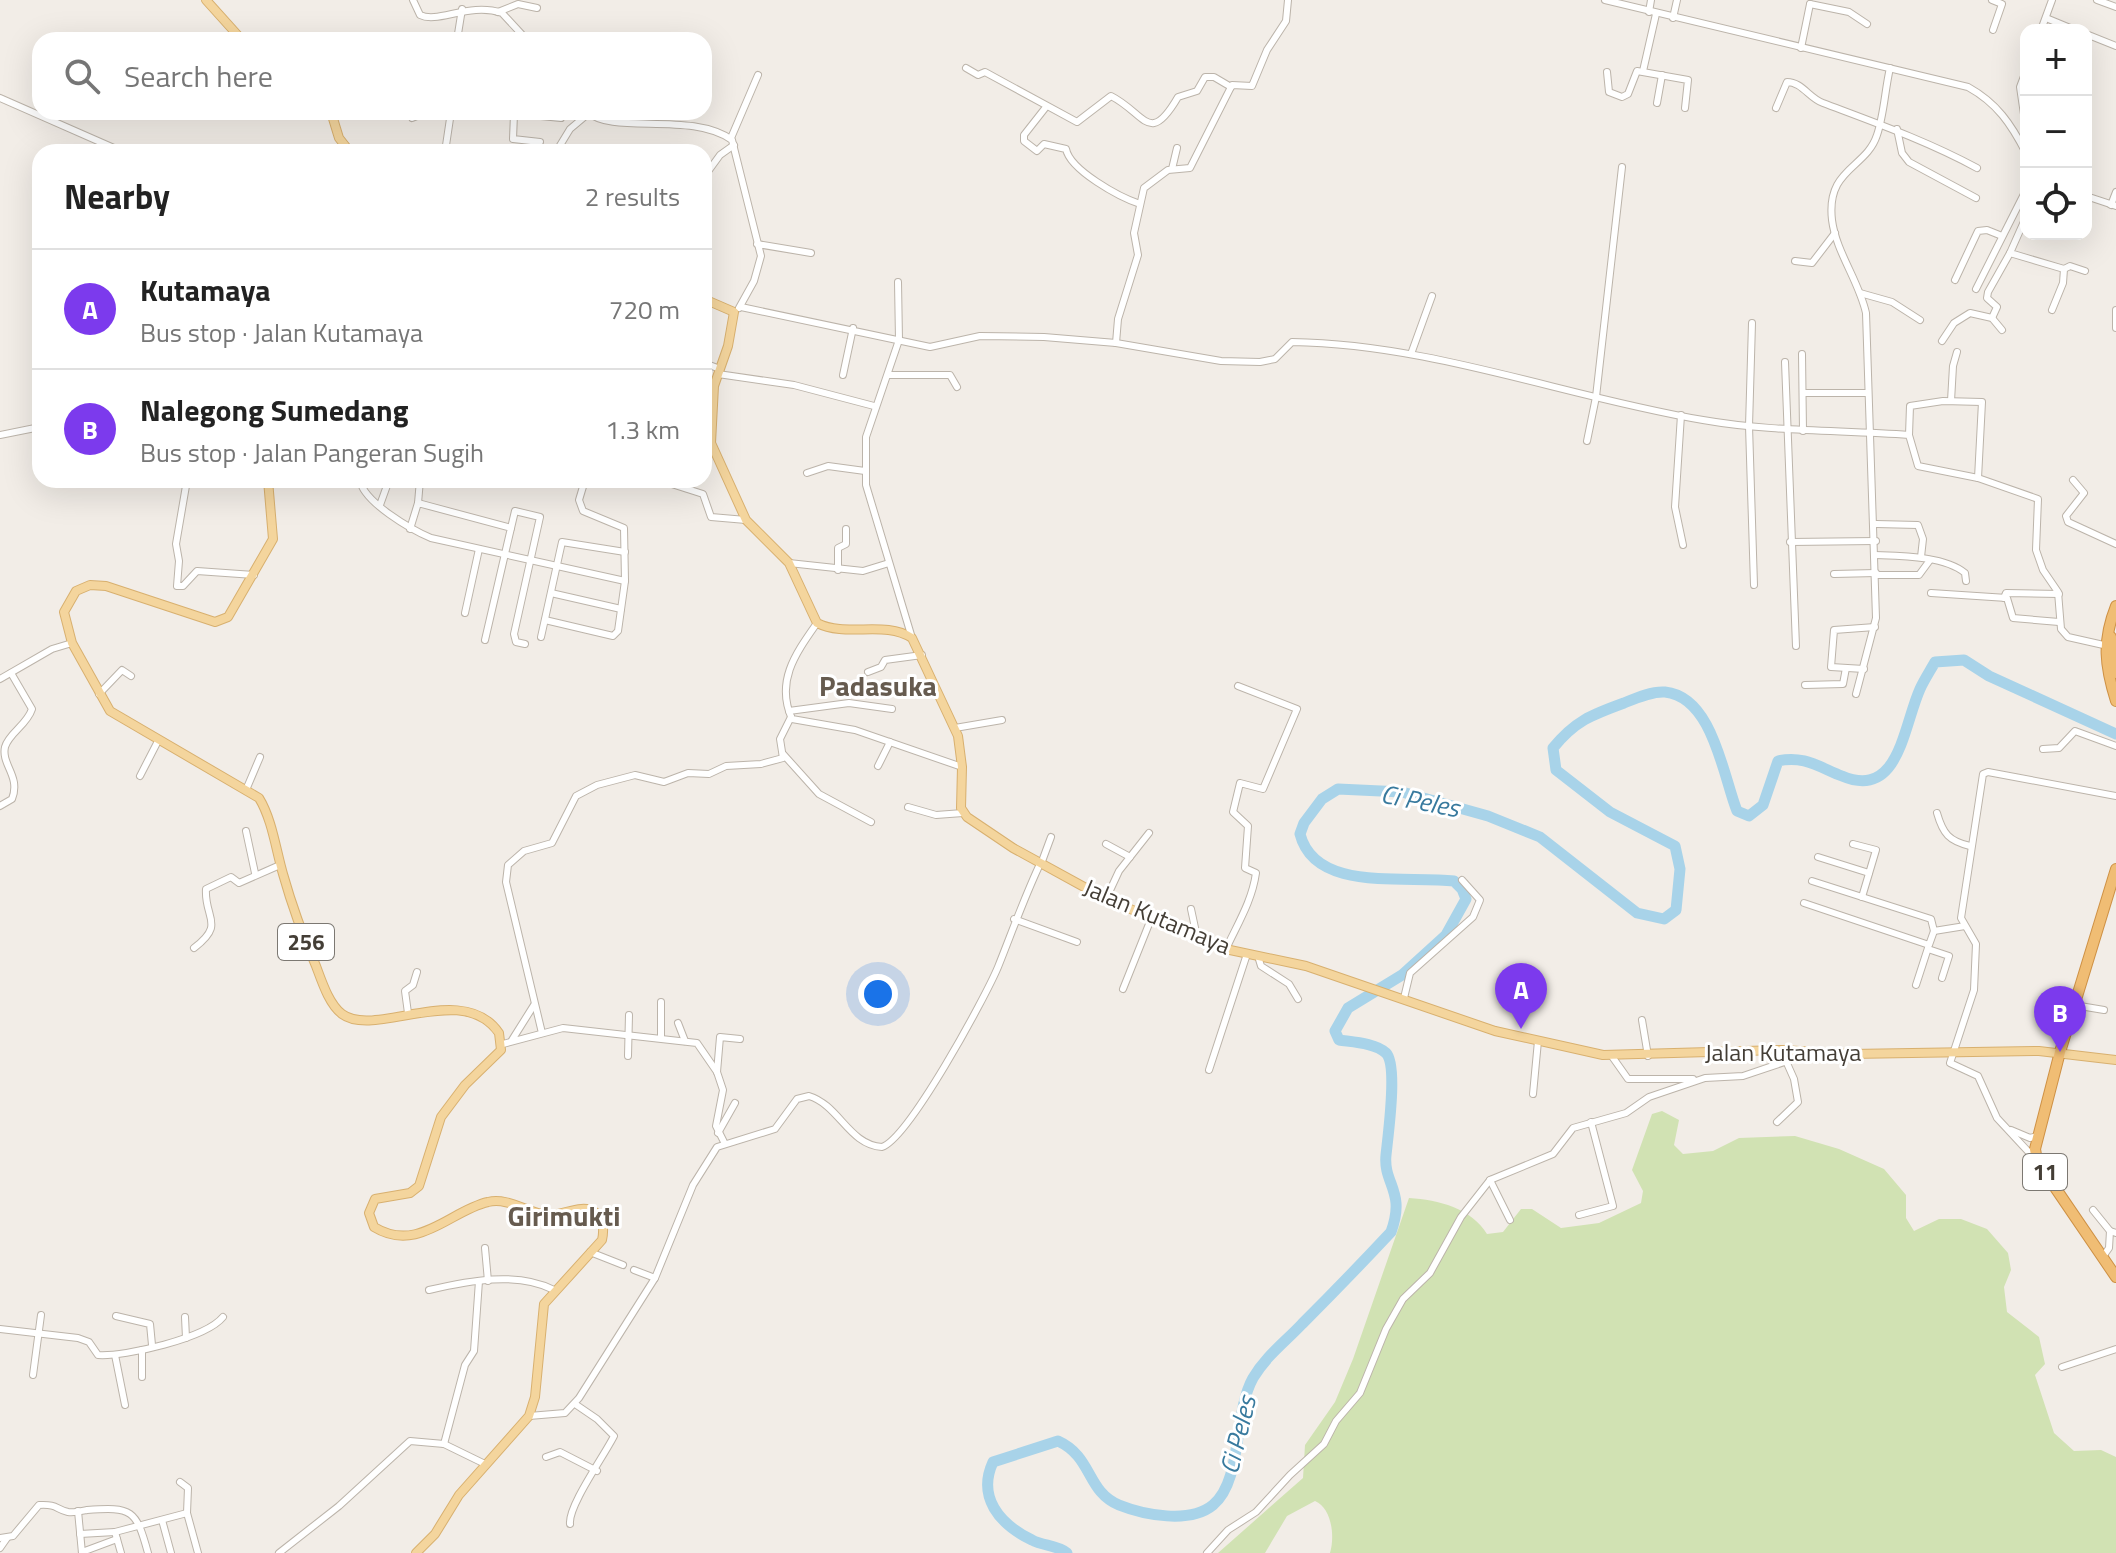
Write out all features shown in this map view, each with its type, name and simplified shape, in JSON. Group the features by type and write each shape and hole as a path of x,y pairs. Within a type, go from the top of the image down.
{"highway":[{"path":"2116,606 2106,667 2116,701"},
{"path":"2116,615 2108,646 2116,673"},
{"name":"11","path":"2116,869 2037,1136 2037,1161 2104,1255 2116,1277"}],"main road":[{"path":"206,0 235,32"},
{"path":"333,120 344,144"},
{"path":"712,302 737,310 712,402"},
{"path":"712,445 746,520 789,563 817,623 840,631 901,632 912,638 955,728 962,767 959,795 963,813"},
{"name":"256","path":"269,488 274,534 228,617 215,622 106,586 90,585 76,591 64,612 72,643 113,714 262,802 299,924 323,985 338,1011 362,1021 441,1010 471,1015 493,1025 507,1042"},
{"name":"Jalan Kutamaya","path":"963,813 1040,864 1106,899 1226,949 1306,966 1495,1031 1538,1041 1611,1055 1816,1051 1953,1054 2060,1052 2116,1060"},
{"path":"416,1553 432,1538 456,1498 529,1416 535,1397 540,1315 554,1290 590,1252 603,1233 600,1217 588,1209 548,1215 506,1203 488,1202 445,1225 409,1234 384,1233 369,1220 369,1209 375,1199 410,1193 419,1186 441,1117 507,1042"}],"street":[{"path":"413,0 420,15 427,18 462,9 495,11 509,17 521,32"},
{"path":"491,0 495,11"},
{"path":"1116,343 1118,319 1138,255 1134,233 1140,204 1149,183 1172,169 1190,168 1234,83 1249,88 1252,86 1267,50 1286,21 1288,0"},
{"path":"1607,0 1968,87 1990,99 2011,124 2020,141"},
{"path":"1643,71 1653,13 1651,0"},
{"path":"1673,18 1677,0"},
{"path":"1992,0 2002,4 1993,30"},
{"path":"2097,0 2116,7"},
{"path":"2044,24 2049,1"},
{"path":"1801,48 1810,2 1849,12 1867,24"},
{"path":"495,11 518,4 537,8"},
{"path":"458,32 462,9"},
{"path":"2046,18 2060,24"},
{"path":"2092,36 2116,46"},
{"path":"966,68 978,75 985,72 1079,122 1111,96 1153,124 1164,121 1183,93 1197,91 1205,77 1214,77 1231,87"},
{"path":"1856,694 1875,627 1876,524 1867,393 1866,313 1835,233 1832,209 1837,184 1875,140 1890,68"},
{"path":"1607,72 1609,92 1622,97 1630,91 1635,73 1643,71 1689,81 1685,108"},
{"path":"712,165 733,142 758,75"},
{"path":"1657,103 1662,75"},
{"path":"1776,108 1784,87 1790,81 1822,103 1878,125 1897,129 1977,168"},
{"path":"0,98 32,114"},
{"path":"1046,107 1024,135 1029,147 1037,151 1044,144 1061,146 1066,149 1073,165 1112,193 1140,204"},
{"path":"45,120 103,144"},
{"path":"446,144 450,120"},
{"path":"514,120 513,139 540,142"},
{"path":"561,144 580,120"},
{"path":"599,120 604,123 672,122 733,142"},
{"path":"1897,129 1902,153 1909,162 1976,198"},
{"path":"733,142 760,261 737,310 853,328 930,347 991,336 1116,343 1221,361 1260,362 1275,359 1292,342 1331,342 1411,354 1596,397 1749,426 1909,435"},
{"path":"1172,169 1177,148"},
{"path":"1587,441 1596,397 1622,167"},
{"path":"2092,198 2114,206 2116,192"},
{"path":"1976,289 2020,202"},
{"path":"1955,280 1978,231 1987,230 2002,236"},
{"path":"1992,318 1997,307 1988,299 1988,292 2020,230"},
{"path":"1795,261 1812,263 1835,233"},
{"path":"757,244 811,253"},
{"path":"2010,253 2064,269 2070,266 2085,271"},
{"path":"2052,310 2063,283 2064,269"},
{"path":"898,282 899,340 889,375 874,406 866,437 865,471 912,638"},
{"path":"1860,293 1892,302 1920,320"},
{"path":"1411,354 1432,296"},
{"path":"2116,310 2116,328"},
{"path":"1942,341 1963,315 1980,312 1992,318 2002,330"},
{"path":"1752,323 1749,426 1754,585"},
{"path":"843,375 853,328"},
{"path":"1951,401 1957,352"},
{"path":"1802,354 1805,393 1803,431"},
{"path":"1785,362 1796,646"},
{"path":"712,368 719,372 794,385 874,406"},
{"path":"889,375 950,375 957,387"},
{"path":"1805,393 1867,393"},
{"path":"1978,478 1985,405 1978,401 1951,401 1909,407 1909,435 1918,466 1978,478 2040,501 2036,550 2043,570 2059,594 2059,622 2065,635 2108,646"},
{"path":"1681,415 1675,507 1683,545"},
{"path":"0,435 32,429"},
{"path":"807,473 828,466 865,471"},
{"path":"2073,480 2084,493 2066,516 2068,522 2116,544"},
{"path":"186,488 176,544 179,561 177,586 183,586 197,571 254,575"},
{"path":"362,488 410,529 431,538 625,581"},
{"path":"380,505 386,488"},
{"path":"410,529 419,488"},
{"path":"545,620 613,636 617,632 625,581 623,526 589,515 581,508 579,497 582,488"},
{"path":"684,488 703,494 711,517 746,520"},
{"path":"418,503 511,528"},
{"path":"485,640 515,511 540,517 514,634 516,642 525,644"},
{"path":"1876,524 1918,525 1923,539 1921,557"},
{"path":"838,570 838,548 846,544 846,529"},
{"path":"541,637 564,541 625,552"},
{"path":"1790,542 1876,541"},
{"path":"465,613 479,549"},
{"path":"1875,555 1921,557 1959,568 1965,573 1966,581"},
{"path":"1834,574 1919,575 1930,560"},
{"path":"789,563 863,571 889,563"},
{"path":"2004,598 2006,593 2016,592 2059,594"},
{"path":"551,593 621,609"},
{"path":"1931,593 2004,598 2010,600 2016,620 2059,622"},
{"path":"817,623 788,666 790,714 780,739 783,754 819,794 871,822"},
{"path":"1864,669 1831,666 1835,628 1875,627"},
{"path":"0,679 52,649 72,643"},
{"path":"868,672 871,668 881,667 886,659 922,655"},
{"path":"1805,685 1843,684 1846,668"},
{"path":"99,694 122,670 131,676"},
{"path":"0,806 11,801 15,790 5,754 6,744 28,719 32,709 11,673"},
{"path":"1226,949 1236,923 1248,907 1256,873 1245,868 1248,826 1233,812 1240,783 1263,789 1297,709 1238,686"},
{"path":"790,714 849,703 892,709"},
{"path":"790,714 855,730 962,767"},
{"path":"955,728 1002,720"},
{"path":"2043,749 2051,752 2059,748 2078,731 2116,746"},
{"path":"140,776 158,741"},
{"path":"878,766 890,742"},
{"path":"542,1033 506,882 506,871 514,858 524,851 552,843 576,796 587,789 635,775 665,782 688,773 713,773 726,766 761,764 783,758 783,754"},
{"path":"246,790 260,757"},
{"path":"2037,1161 1991,1106 1978,1076 1950,1064 1974,990 1976,944 1961,918 1970,846 1986,772 2116,796"},
{"path":"908,807 936,815 963,813"},
{"path":"1937,813 1945,835 1954,843 1970,846"},
{"path":"246,831 255,873"},
{"path":"1106,899 1130,857 1149,833"},
{"path":"529,1416 565,1413 575,1404 655,1278 693,1185 724,1142 775,1129 797,1099 809,1096 828,1106 859,1138 874,1146 888,1145 926,1100 995,973 1014,919 1051,837"},
{"path":"1106,844 1130,857"},
{"path":"1853,844 1876,850 1862,897"},
{"path":"1818,857 1869,873"},
{"path":"194,948 208,938 214,924 206,889 231,877 239,883 245,882 255,873 280,865"},
{"path":"1404,998 1410,973 1473,917 1480,900 1462,880"},
{"path":"1812,881 1931,919 1934,931 1916,985"},
{"path":"1804,903 1949,956 1942,978"},
{"path":"1191,909 1197,937"},
{"path":"1014,919 1077,942"},
{"path":"1123,989 1151,919"},
{"path":"1934,931 1965,926"},
{"path":"1209,1070 1247,954"},
{"path":"1258,956 1261,966 1289,984 1298,999"},
{"path":"408,1013 405,991 413,985 417,972"},
{"path":"661,1002 661,1038"},
{"path":"507,1042 534,1005"},
{"path":"2074,1005 2104,1010"},
{"path":"628,1056 629,1015"},
{"path":"1642,1020 1648,1056"},
{"path":"678,1023 685,1041"},
{"path":"507,1042 563,1028 685,1041 700,1044 710,1066 717,1072"},
{"path":"724,1142 716,1126 723,1095 717,1072 720,1037 740,1039"},
{"path":"1533,1094 1538,1041"},
{"path":"1611,1055 1628,1079 1734,1078 1816,1051"},
{"path":"1777,1122 1798,1102 1794,1079 1786,1061"},
{"path":"1207,1553 1228,1530 1256,1512 1324,1444 1336,1421 1360,1393 1396,1311 1410,1289 1430,1273 1461,1217 1490,1180 1553,1154 1569,1132 1591,1122 1626,1113 1649,1097 1705,1078"},
{"path":"718,1133 735,1103"},
{"path":"1579,1215 1613,1206 1591,1122"},
{"path":"2005,1126 2028,1137 2037,1136"},
{"path":"1490,1180 1510,1220"},
{"path":"2093,1210 2113,1232 2104,1255"},
{"path":"485,1248 488,1281"},
{"path":"590,1252 623,1265"},
{"path":"634,1270 655,1278"},
{"path":"444,1444 466,1363 474,1351 479,1281"},
{"path":"429,1290 479,1281 533,1281 554,1290"},
{"path":"33,1375 41,1315"},
{"path":"116,1316 150,1324 152,1345"},
{"path":"185,1317 186,1338"},
{"path":"0,1329 85,1340 98,1355 115,1355 186,1338 214,1327 223,1317"},
{"path":"2062,1367 2116,1349"},
{"path":"142,1350 142,1377"},
{"path":"115,1355 125,1405"},
{"path":"570,1524 572,1507 597,1471 614,1435 575,1404"},
{"path":"279,1553 393,1460 408,1442 444,1444 485,1464"},
{"path":"546,1457 560,1452 597,1471"},
{"path":"180,1482 186,1485 190,1497 187,1513 198,1553"},
{"path":"0,1548 4,1538 39,1505 56,1504 67,1512 121,1508 132,1513 141,1526 148,1553"},
{"path":"78,1511 82,1553 100,1549 116,1536 141,1526 187,1513"},
{"path":"162,1520 171,1553"},
{"path":"80,1534 116,1536"},
{"path":"116,1536 121,1553"}],"green space":[{"path":"1662,1111 1679,1120 1674,1145 1683,1154 1713,1151 1739,1138 1795,1136 1839,1149 1884,1169 1906,1195 1906,1218 1914,1231 1939,1219 1961,1219 1987,1229 2008,1253 2011,1270 2004,1287 2007,1312 2039,1337 2045,1364 2035,1375 2054,1433 2074,1451 2101,1450 2116,1457 2116,1553 1330,1553 1329,1516 1315,1501 1287,1516 1265,1553 1218,1553 1303,1478 1305,1445 1335,1402 1409,1198 1453,1207 1472,1218 1487,1234 1503,1232 1521,1209 1532,1209 1561,1228 1599,1223 1641,1203 1643,1191 1632,1170 1652,1114"}],"waterway":[{"name":"Ci Peles","path":"1067,1553 1032,1540 1001,1518 994,1508 988,1487 993,1462 1058,1441 1078,1456 1100,1491 1119,1505 1167,1516 1203,1511 1223,1494 1229,1480 1247,1393 1258,1370 1391,1232 1396,1207 1386,1165 1392,1085 1390,1060 1386,1053 1376,1047 1339,1040 1335,1031 1348,1008 1402,975 1446,935 1466,899 1454,881 1365,877 1324,865 1309,853 1300,834 1304,823 1322,799 1338,789 1402,792 1488,816 1540,837 1637,913 1664,919 1676,910 1680,869 1675,846 1610,812 1556,770 1553,748 1576,725 1602,711 1655,693 1665,692 1681,697 1695,708 1705,723 1721,759 1737,811 1749,816 1763,805 1778,761 1803,761 1861,781 1876,778 1887,769 1896,756 1920,689 1935,662 1964,660 1989,676 2116,734"}],"place":[{"name":"Kutamaya","path":"1521,1029"},
{"name":"Nalegong Sumedang","path":"2060,1052"}],"district":[{"name":"Padasuka","path":"878,686"},
{"name":"Girimukti","path":"564,1216"}]}
